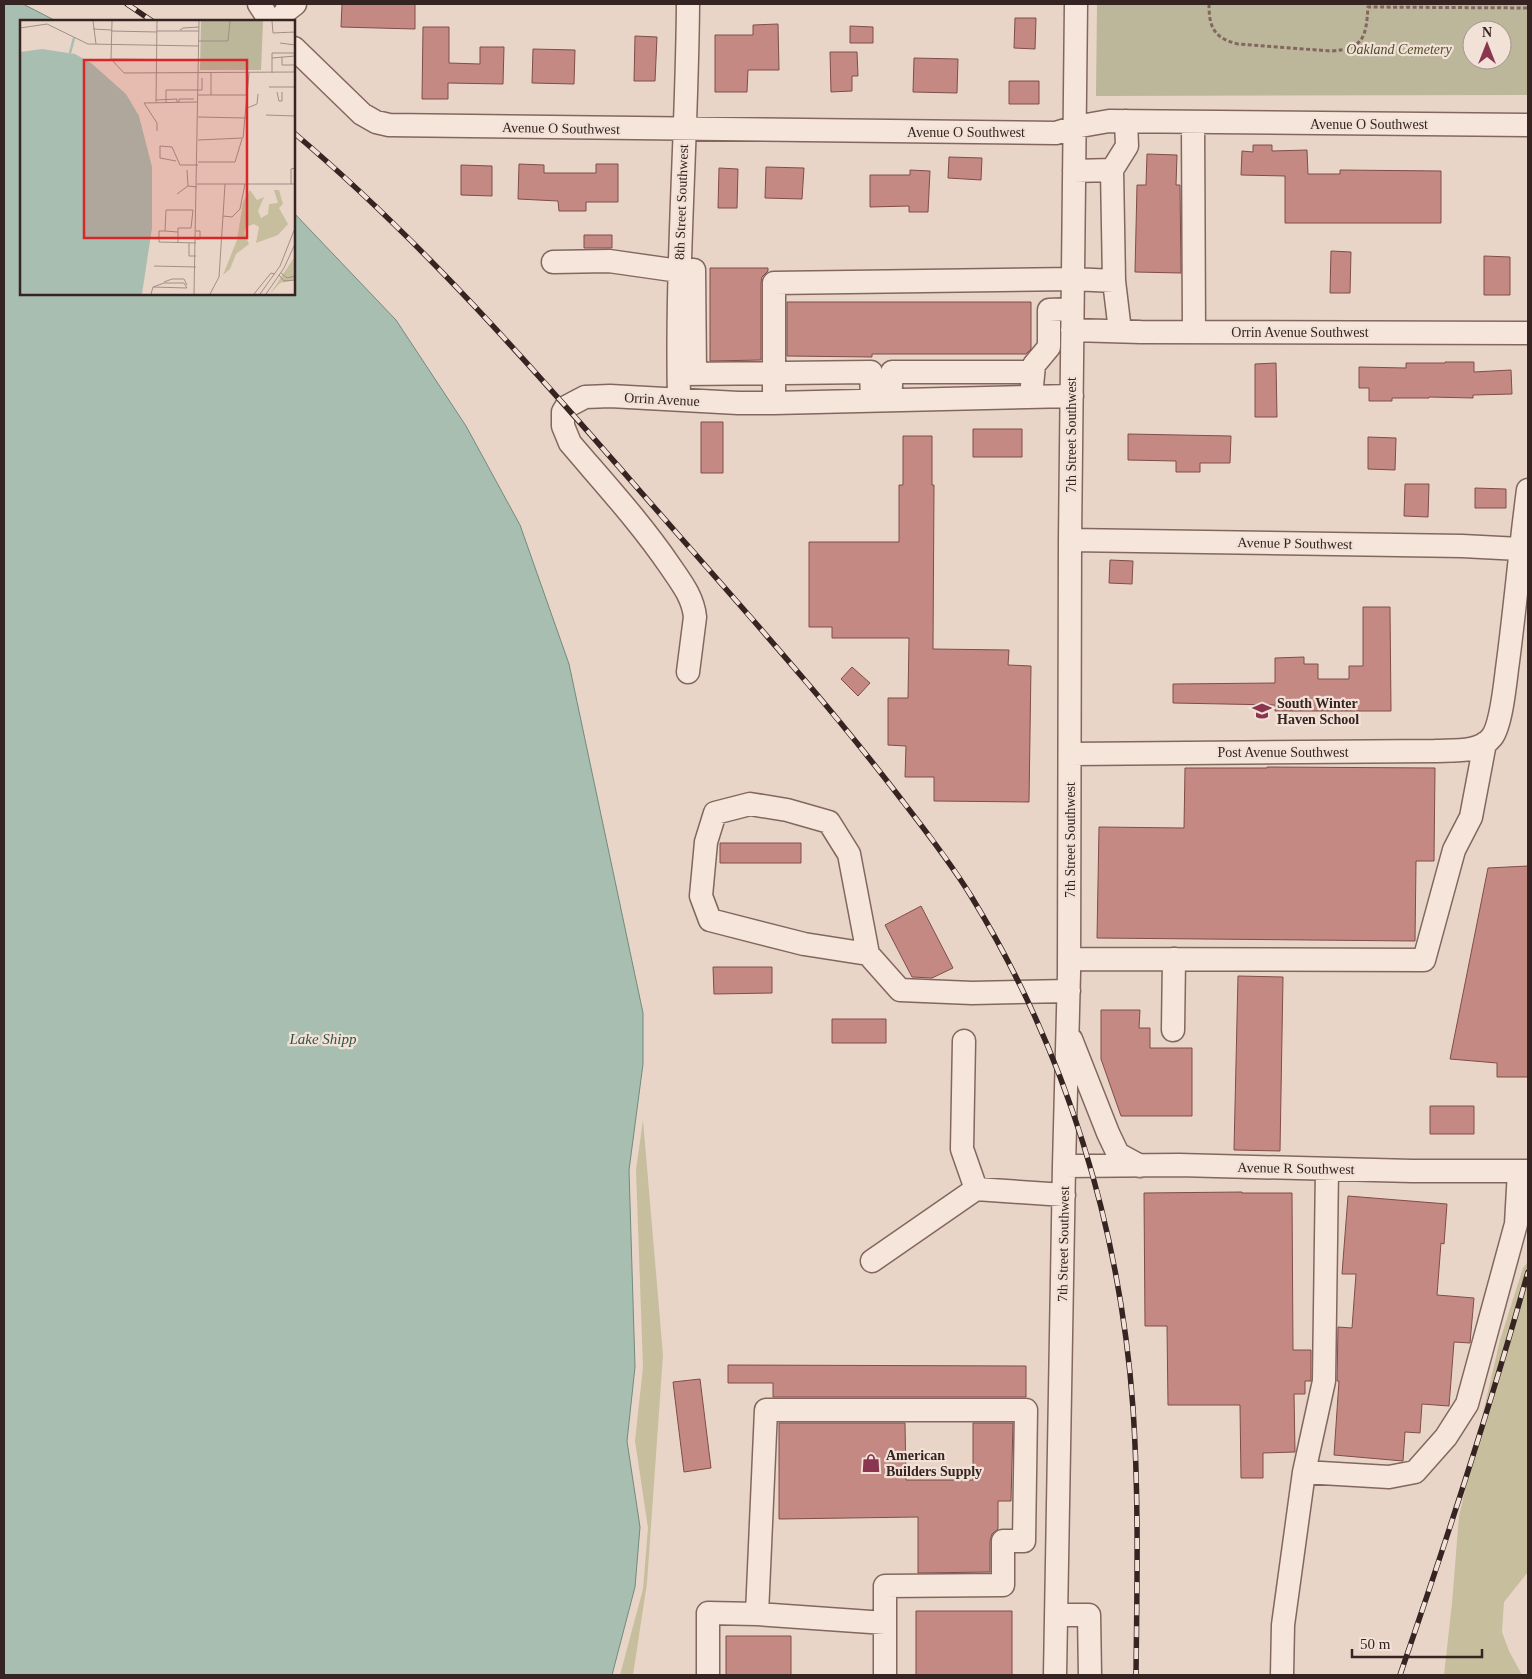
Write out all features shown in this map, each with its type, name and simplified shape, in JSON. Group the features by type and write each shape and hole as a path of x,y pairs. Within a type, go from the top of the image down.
{"street":[{"path":"259,4 269,20"},
{"path":"281,20 286,11 295,4"},
{"name":"8th Street Southwest","path":"679,399 687,374 679,270 688,4"},
{"name":"7th Street Southwest","path":"1055,1675 1069,991 1070,540 1076,4"},
{"name":"Avenue O Southwest","path":"295,49 362,114 376,122 389,125 1056,133 1075,127 1109,121 1528,125"},
{"path":"1120,331 1114,280 1112,170 1127,146 1126,121"},
{"path":"1193,122 1194,332"},
{"path":"1074,171 1112,170"},
{"path":"553,262 609,261 679,270"},
{"path":"774,403 774,283 1114,280"},
{"name":"Orrin Avenue Southwest","path":"1033,372 1034,365 1049,347 1049,310 1072,319 1120,331 1528,332"},
{"path":"687,374 871,372 881,400"},
{"path":"881,400 892,372 1033,372 1031,396"},
{"name":"Orrin Avenue","path":"688,672 695,617 689,596 648,534 570,443 563,426 563,412 566,407 585,396 774,403 1072,396"},
{"path":"1069,959 1424,960 1454,850 1471,817 1488,740 1497,726 1504,690 1528,490"},
{"name":"Avenue P Southwest","path":"1070,540 1452,546 1520,549"},
{"name":"Post Avenue Southwest","path":"1071,754 1468,750 1488,740"},
{"path":"868,954 804,944 710,920 701,896 706,842 715,813 750,804 786,810 829,822 849,854 868,954 900,990 972,993 1069,991"},
{"path":"1173,1030 1174,959"},
{"path":"1068,1030 1118,1154 1140,1166"},
{"path":"964,1041 962,1149 976,1189"},
{"name":"Avenue R Southwest","path":"1064,1166 1179,1165 1523,1171"},
{"path":"1282,1675 1283,1625 1304,1472 1324,1382 1327,1169"},
{"path":"1304,1472 1389,1477 1415,1472 1446,1437 1467,1404 1516,1224 1523,1171"},
{"path":"872,1261 976,1189 1064,1196"},
{"path":"757,1614 766,1410 1026,1410 1024,1541 1003,1541 1003,1585 885,1586 885,1675"},
{"path":"708,1675 708,1613 757,1614 885,1624"},
{"path":"1056,1614 1090,1614 1090,1675"}],"path":[{"path":"1209,4 1209,18 1216,34 1224,40 1238,44 1330,51 1353,48 1361,42 1366,33 1368,5 1528,8"}],"shaded area":[{"path":"643,1120 663,1355 647,1583 633,1675 620,1675 643,1589 648,1528 635,1441 643,1367 636,1170"},
{"path":"1528,1262 1528,1572 1504,1602 1502,1632 1509,1651 1522,1675 1444,1675 1459,1516 1500,1340 1523,1268"}],"green space":[{"name":"Oakland Cemetery","path":"1097,4 1528,4 1528,95 1096,96"}],"water":[{"name":"Lake Shipp","path":"4,4 23,4 54,20 20,20 20,295 295,295 295,214 396,320 466,426 520,525 569,664 643,1013 643,1064 629,1170 635,1367 627,1441 640,1527 635,1587 612,1675 4,1675"}],"building":[{"path":"342,4 415,4 415,29 341,27"},
{"path":"1015,18 1036,18 1035,49 1014,48"},
{"path":"778,24 779,70 748,70 747,92 715,92 715,35 753,35 753,25"},
{"path":"850,26 873,27 873,43 850,43"},
{"path":"423,27 449,27 449,63 480,64 480,47 504,47 503,84 448,83 448,99 422,99"},
{"path":"635,36 657,37 655,81 634,81"},
{"path":"533,49 575,50 574,84 532,83"},
{"path":"830,52 857,52 858,76 852,76 852,91 831,92"},
{"path":"914,58 958,59 957,93 913,92"},
{"path":"1009,81 1039,81 1039,104 1009,104"},
{"path":"1253,145 1272,145 1272,151 1307,150 1308,174 1340,174 1340,170 1441,171 1441,223 1285,223 1285,176 1241,175 1242,151 1253,152"},
{"path":"1147,154 1177,155 1176,185 1180,185 1181,273 1135,272 1137,185 1146,185"},
{"path":"949,157 982,158 981,180 948,178"},
{"path":"519,164 544,165 544,173 596,173 596,164 618,164 618,202 586,202 586,211 559,211 558,201 518,199"},
{"path":"461,165 492,166 492,196 461,195"},
{"path":"766,167 804,168 802,199 765,198"},
{"path":"719,168 738,169 737,208 718,208"},
{"path":"910,170 930,171 928,212 909,212 909,206 870,207 870,175 910,175"},
{"path":"584,235 612,235 612,248 584,248"},
{"path":"1331,251 1351,252 1350,293 1330,293"},
{"path":"1484,256 1510,257 1510,295 1484,295"},
{"path":"710,268 768,268 768,271 762,277 761,283 761,360 710,361"},
{"path":"787,302 1031,302 1031,349 1026,354 872,354 872,357 787,356"},
{"path":"1474,362 1474,372 1511,370 1512,394 1473,395 1473,398 1392,398 1392,401 1369,401 1369,388 1359,388 1359,367 1406,368 1406,363"},
{"path":"1276,363 1277,417 1255,417 1255,364"},
{"path":"701,422 723,422 723,473 701,473"},
{"path":"973,429 1022,429 1022,457 973,457"},
{"path":"1128,434 1231,436 1230,463 1200,463 1200,472 1176,472 1176,461 1128,460"},
{"path":"903,436 932,436 932,485 934,485 933,649 1009,650 1008,665 1031,666 1029,802 934,801 934,777 905,777 906,746 888,745 888,698 908,698 909,638 832,638 832,627 809,627 809,542 899,542 899,485 903,485"},
{"path":"1368,437 1396,438 1395,470 1368,469"},
{"path":"1405,484 1429,484 1428,517 1404,516"},
{"path":"1475,488 1506,489 1506,508 1475,508"},
{"path":"1110,560 1133,561 1132,584 1109,583"},
{"path":"1363,607 1390,607 1391,711 1275,711 1275,705 1173,703 1173,684 1275,683 1275,658 1304,657 1304,664 1318,664 1318,679 1349,679 1349,666 1363,666"},
{"path":"852,667 870,683 858,696 841,679"},
{"path":"1185,768 1435,768 1434,861 1416,861 1415,941 1097,938 1099,827 1184,828"},
{"path":"720,843 801,843 801,863 720,863"},
{"path":"1528,866 1528,1077 1497,1077 1497,1063 1450,1059 1488,868"},
{"path":"921,906 953,968 932,978 912,977 885,925"},
{"path":"713,967 772,967 772,993 714,994"},
{"path":"1238,976 1283,977 1280,1151 1234,1150"},
{"path":"1101,1010 1140,1010 1139,1028 1150,1028 1150,1048 1192,1048 1192,1116 1121,1116 1101,1059"},
{"path":"832,1019 886,1019 886,1043 832,1043"},
{"path":"1430,1106 1474,1106 1474,1134 1430,1134"},
{"path":"1144,1193 1292,1193 1293,1350 1311,1350 1311,1381 1305,1381 1305,1394 1294,1394 1295,1452 1263,1453 1263,1478 1241,1478 1240,1405 1168,1405 1167,1326 1145,1326"},
{"path":"1348,1196 1447,1204 1444,1244 1441,1243 1437,1295 1474,1298 1470,1343 1454,1342 1449,1406 1422,1404 1420,1433 1405,1432 1403,1461 1334,1455 1339,1381 1337,1381 1338,1327 1352,1328 1356,1274 1342,1274"},
{"path":"728,1365 1026,1366 1026,1397 773,1397 773,1383 728,1383"},
{"path":"700,1379 711,1468 684,1472 673,1382"},
{"path":"779,1423 905,1423 906,1480 973,1480 973,1423 1013,1423 1011,1501 998,1501 998,1529 992,1534 990,1541 990,1572 918,1573 918,1517 779,1519"},
{"path":"916,1611 1012,1611 1012,1675 916,1675"},
{"path":"726,1636 791,1636 791,1675 726,1675"}],"railway":[{"path":"127,4 151,20"},
{"path":"295,134 396,226 445,275 584,427 762,630 847,730 928,834 971,896 1005,955 1035,1016 1061,1078 1083,1142 1101,1207 1116,1273 1126,1340 1135,1441 1137,1542 1136,1675"},
{"path":"1400,1675 1467,1475 1528,1272"}],"place":[{"name":"South Winter Haven School","path":"1262,711"},
{"name":"American Builders Supply","path":"871,1463"}]}
